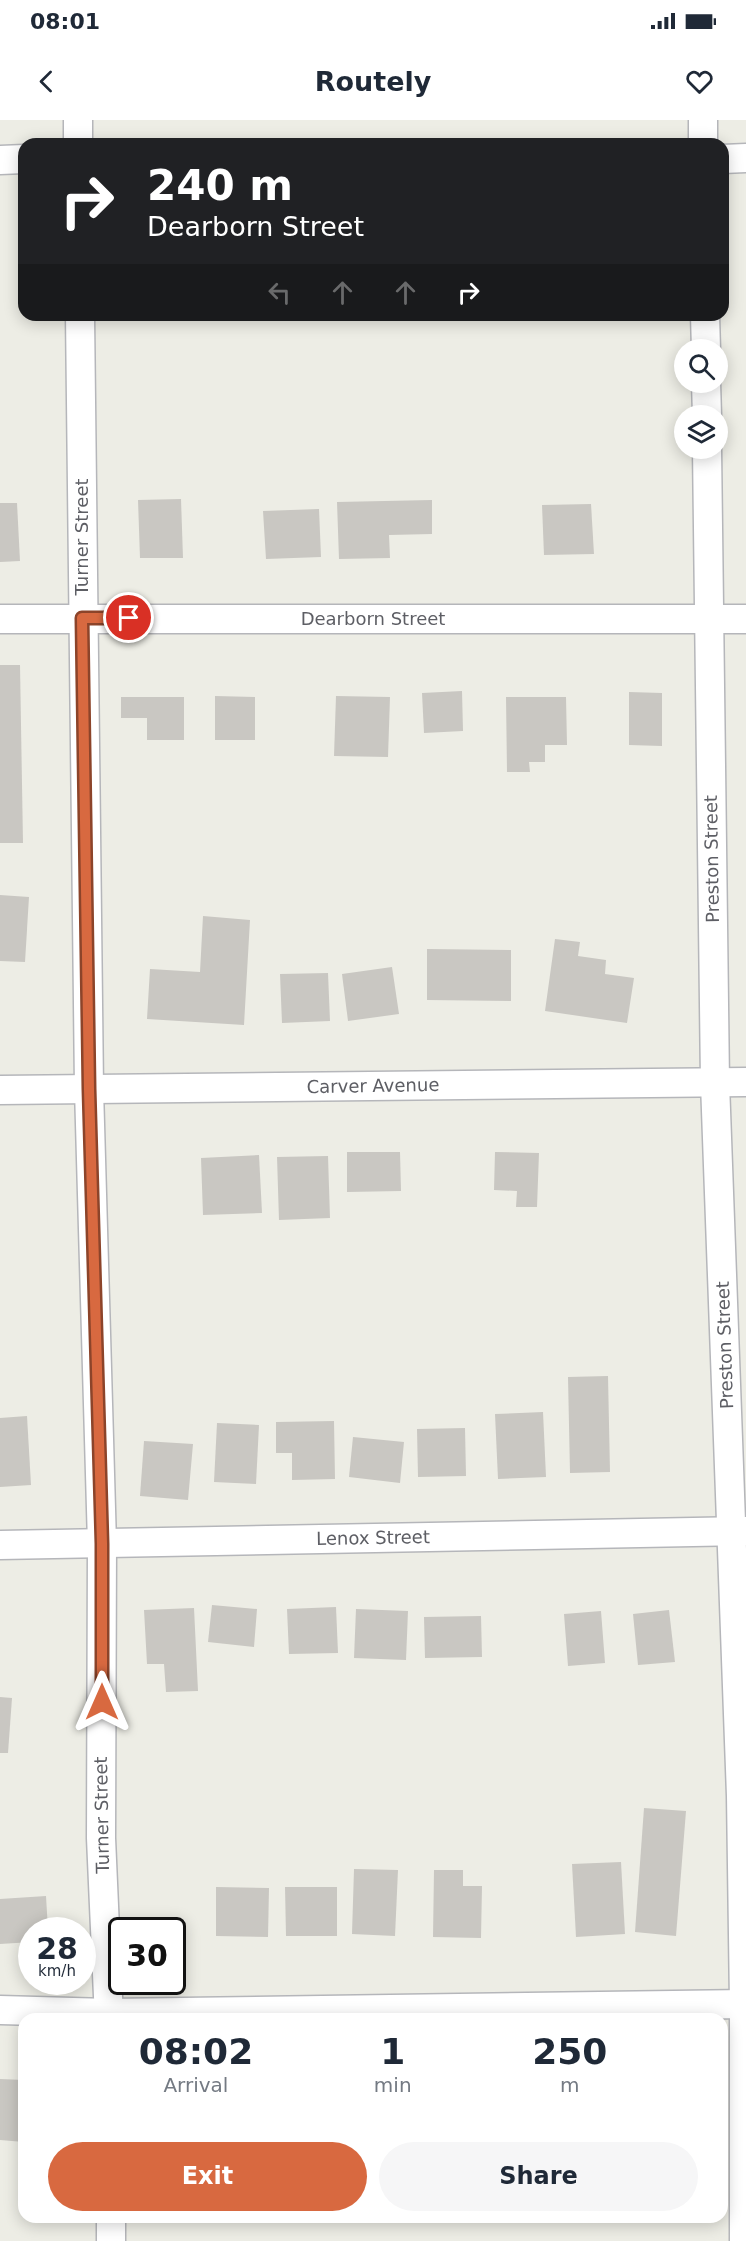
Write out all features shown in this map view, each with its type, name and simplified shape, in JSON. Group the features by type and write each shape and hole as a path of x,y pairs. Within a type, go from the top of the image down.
{"street":[{"path":"78,120 78,138"},
{"path":"703,120 703,138"},
{"path":"729,159 746,158"},
{"path":"0,160 18,159"},
{"name":"Turner Street","path":"80,321 89,1089 102,1544 101,1838 109,2013"},
{"path":"705,321 706,339"},
{"name":"Preston Street","path":"707,459 715,1083 739,1531 745,2004 744,2241"},
{"name":"Dearborn Street","path":"0,619 746,619"},
{"name":"Carver Avenue","path":"0,1090 746,1082"},
{"name":"Lenox Street","path":"0,1545 739,1531"},
{"path":"268,2013 745,2004"},
{"path":"0,2010 54,2013"},
{"path":"111,2223 111,2241"}],"building":[{"path":"181,499 183,558 140,558 138,500"},
{"path":"432,500 432,534 389,535 390,558 339,559 337,502"},
{"path":"0,503 17,503 20,561 0,562"},
{"path":"591,504 594,554 544,555 542,505"},
{"path":"319,509 321,557 266,559 263,511"},
{"path":"0,665 20,665 23,843 0,843"},
{"path":"462,691 463,731 424,733 422,693"},
{"path":"629,692 662,693 662,746 629,745"},
{"path":"215,696 255,697 255,740 215,740"},
{"path":"336,696 390,697 388,757 334,756"},
{"path":"121,697 184,697 184,740 147,740 147,718 121,718"},
{"path":"506,697 566,697 567,745 545,745 545,762 529,762 530,772 507,772"},
{"path":"0,895 29,897 25,962 0,961"},
{"path":"203,916 250,920 244,1025 147,1019 150,969 200,972"},
{"path":"555,939 580,942 578,956 606,960 605,974 634,978 627,1023 545,1011"},
{"path":"427,949 511,950 511,1001 427,1000"},
{"path":"392,967 399,1014 348,1021 342,974"},
{"path":"328,973 330,1021 282,1023 280,974"},
{"path":"347,1152 400,1152 401,1191 347,1192"},
{"path":"495,1152 539,1153 537,1207 516,1207 517,1191 494,1190"},
{"path":"259,1155 262,1213 203,1215 201,1158"},
{"path":"328,1156 330,1218 279,1220 277,1157"},
{"path":"608,1376 610,1472 570,1473 568,1377"},
{"path":"543,1412 546,1477 498,1479 495,1414"},
{"path":"27,1416 31,1485 0,1487 0,1418"},
{"path":"334,1421 335,1479 292,1480 292,1453 276,1453 276,1422"},
{"path":"217,1423 259,1425 256,1484 214,1482"},
{"path":"465,1428 466,1476 418,1477 417,1429"},
{"path":"353,1437 404,1442 400,1483 349,1477"},
{"path":"144,1441 193,1444 188,1500 140,1496"},
{"path":"212,1605 257,1609 254,1647 208,1642"},
{"path":"336,1607 338,1653 289,1654 287,1609"},
{"path":"194,1608 198,1691 166,1692 164,1664 147,1664 144,1610"},
{"path":"356,1609 408,1611 406,1660 354,1658"},
{"path":"669,1610 675,1662 638,1665 633,1614"},
{"path":"601,1611 605,1663 568,1666 564,1614"},
{"path":"481,1616 482,1657 425,1658 424,1617"},
{"path":"0,1697 12,1698 8,1753 0,1753"},
{"path":"644,1808 686,1811 676,1936 635,1932"},
{"path":"621,1862 625,1934 576,1937 572,1864"},
{"path":"354,1869 398,1870 395,1936 352,1934"},
{"path":"434,1870 463,1870 463,1886 482,1886 481,1938 433,1937"},
{"path":"216,1887 269,1888 268,1937 216,1936"},
{"path":"285,1887 337,1887 337,1936 286,1936"},
{"path":"46,1896 47,1917 18,1917 18,1943 0,1944 0,1899"},
{"path":"0,2079 18,2080 18,2142 0,2140"}],"route":[{"path":"102,1702 102,1544 89,1089 82,618 129,618"}]}
